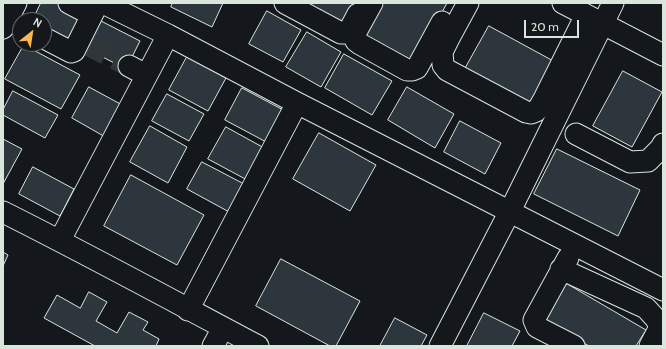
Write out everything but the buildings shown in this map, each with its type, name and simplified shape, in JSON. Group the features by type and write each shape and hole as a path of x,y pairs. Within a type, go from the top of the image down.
{"street":[{"path":"70,3 100,6 168,34 663,290"},
{"path":"285,3 341,33 345,33 351,27 364,3"},
{"path":"372,3 356,32 354,37 356,41 407,70 417,68 452,3"},
{"path":"468,3 442,52 443,65 447,70 526,112 531,113 536,111 594,19 613,3"},
{"path":"563,3 663,55"},
{"path":"52,42 71,52 74,51 100,6"},
{"path":"87,45 100,6"},
{"path":"440,346 510,211 594,19"},
{"path":"60,240 138,70 168,34"},
{"path":"188,310 297,102"},
{"path":"576,134 630,162 648,161 663,144"},
{"path":"3,212 60,240 188,310 258,346"},
{"path":"574,346 537,327 534,320 561,269 576,245"},
{"path":"561,269 646,308 656,319 660,327 650,346"},
{"path":"213,346 223,328"}],"tunnel":[{"path":"87,45 129,66"}]}
